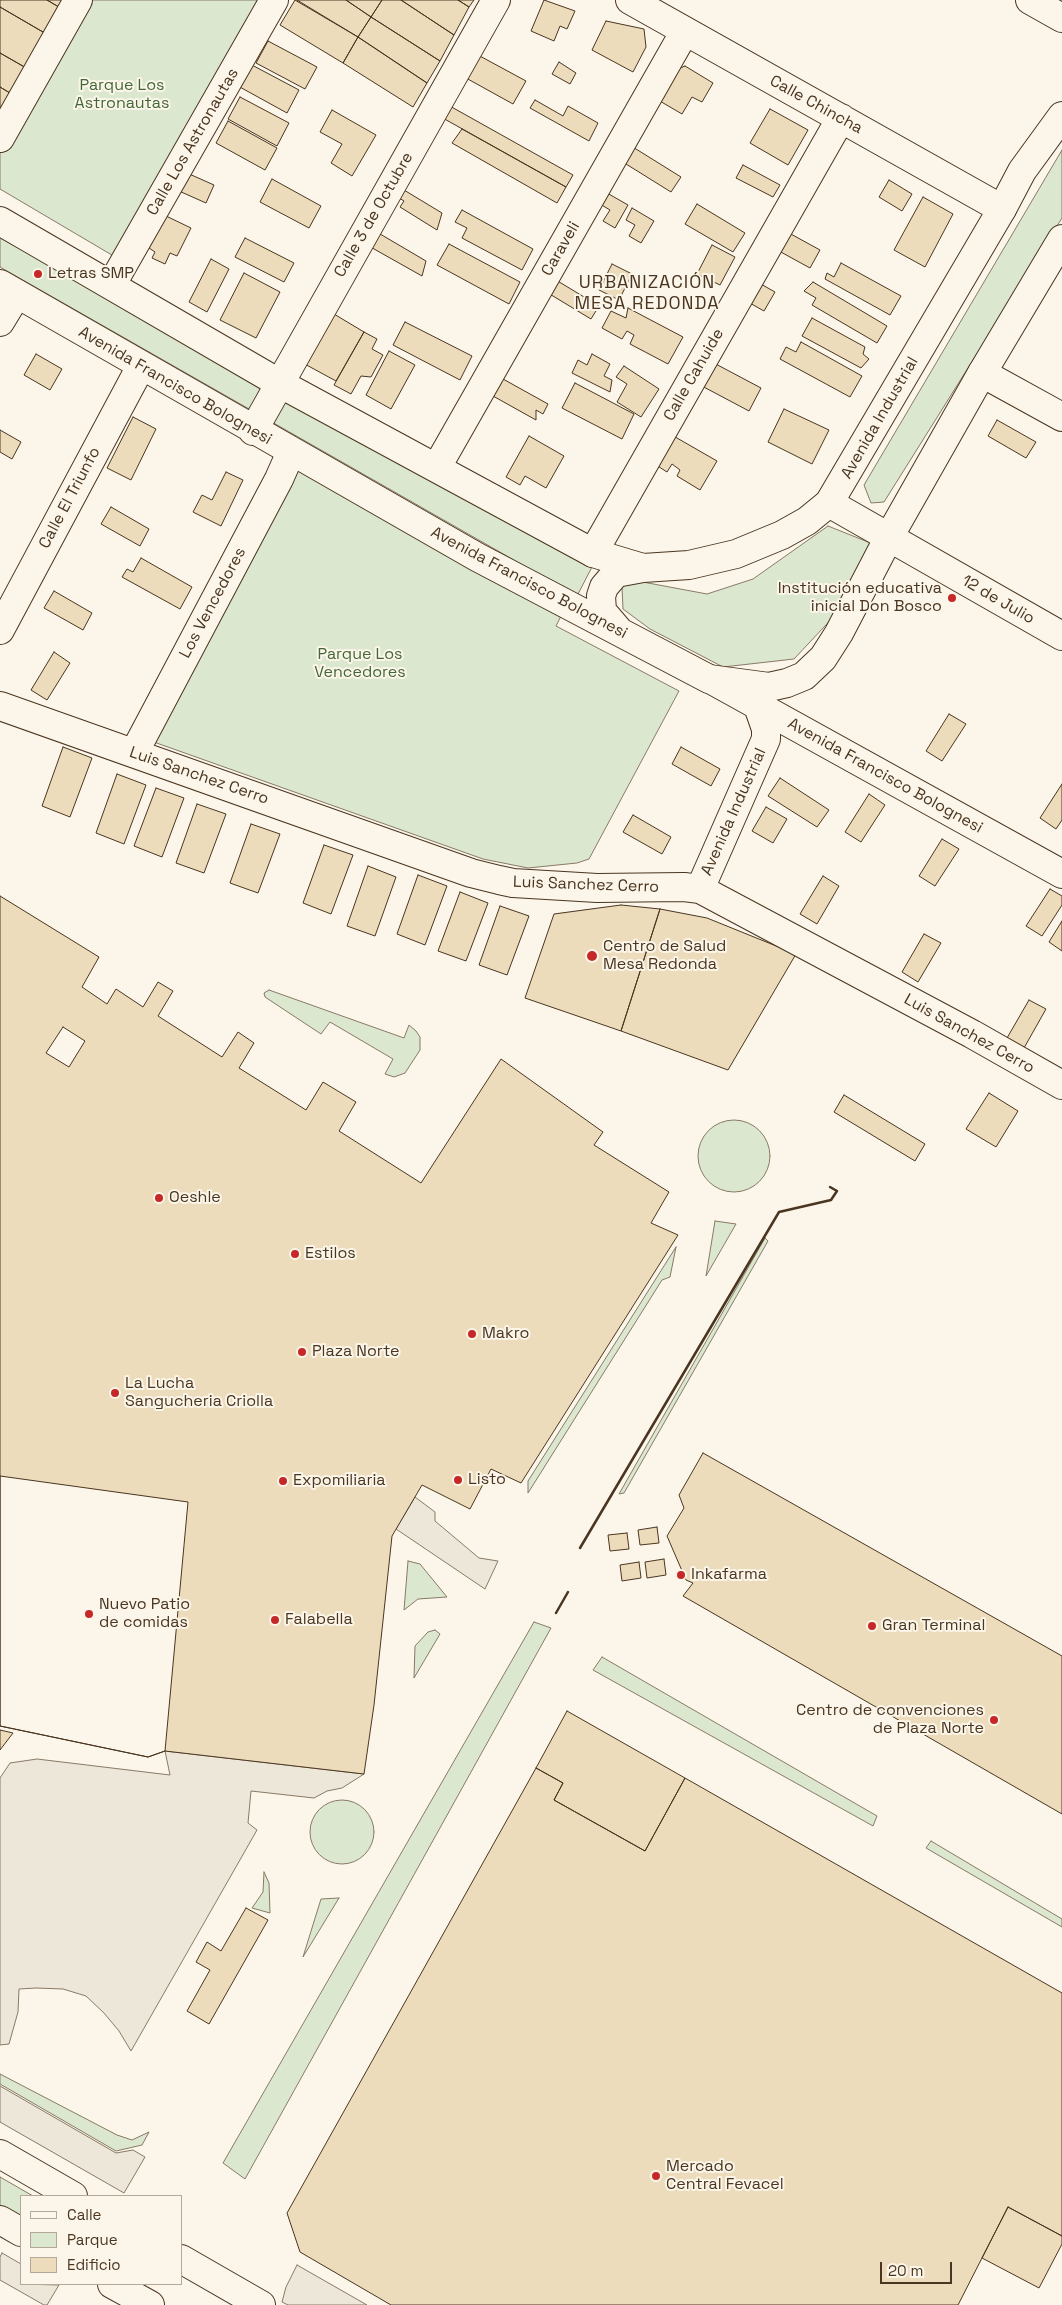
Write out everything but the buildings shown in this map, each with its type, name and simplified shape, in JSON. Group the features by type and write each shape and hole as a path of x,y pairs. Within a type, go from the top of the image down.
{"street":[{"path":"0,138 78,0"},
{"name":"Calle Los Astronautas","path":"112,284 274,0"},
{"name":"Calle 3 de Octubre","path":"253,431 496,0"},
{"name":"Calle Chincha","path":"630,0 1002,209"},
{"path":"1030,0 1062,18"},
{"name":"Caraveli","path":"437,467 686,31"},
{"name":"Avenida Industrial","path":"593,553 643,568 689,565 736,554 782,535 807,521 829,503 1032,155 1062,116"},
{"name":"Calle Cahuide","path":"593,553 841,118"},
{"path":"0,221 112,284 279,383 593,553"},
{"path":"709,679 766,687 781,685 804,676 823,658 839,633 889,537 982,373 1062,239"},
{"path":"0,322 9,289"},
{"name":"Avenida Francisco Bolognesi","path":"9,289 253,431 477,557 709,679 1062,874"},
{"name":"Calle El Triunfo","path":"0,630 141,366"},
{"path":"982,373 1062,416"},
{"name":"Los Vencedores","path":"134,753 278,479 290,452"},
{"name":"12 de Julio","path":"829,503 1062,636"},
{"path":"621,633 602,611 601,596 609,579 616,573 643,568"},
{"name":"Luis Sanchez Cerro","path":"0,706 472,873 513,883 597,888 684,887 700,889 972,1034 1062,1085"},
{"name":"Avenida Industrial","path":"700,889 766,739 766,729 758,706"},
{"path":"0,2154 71,2195"},
{"path":"0,2220 20,2231"},
{"path":"182,2260 261,2305"},
{"path":"114,2285 150,2305"}],"green space":[{"name":"Parque Los Astronautas","path":"82,0 270,0 122,261 0,189 0,144"},
{"path":"1062,150 1062,218 884,502 871,503 864,485"},
{"path":"0,238 593,565 577,596 0,267"},
{"name":"Parque Los Vencedores","path":"301,466 562,614 556,626 679,691 589,859 577,863 528,868 483,859 151,741"},
{"path":"828,526 873,544 839,611 794,659 723,667 650,629 623,609 622,587 632,580 707,594 753,579"},
{"path":"269,990 404,1038 409,1025 420,1037 420,1050 405,1073 394,1077 385,1074 393,1059 330,1022 321,1034 265,997 264,993"},
{"path":"741,1120 760,1130 768,1142 770,1156 768,1170 760,1182 748,1190 727,1192 708,1182 700,1170 698,1149 708,1130 720,1122"},
{"path":"715,1221 736,1224 706,1276"},
{"path":"765,1238 768,1241 624,1493 619,1494"},
{"path":"676,1247 670,1277 662,1280 528,1493 528,1481"},
{"path":"408,1561 420,1564 447,1597 418,1599 404,1610"},
{"path":"534,1622 551,1628 245,2179 223,2163"},
{"path":"435,1630 440,1634 414,1678 415,1646 428,1632"},
{"path":"602,1657 877,1816 873,1826 593,1670"},
{"path":"342,1800 360,1806 368,1814 374,1832 368,1850 360,1858 342,1864 324,1858 316,1850 310,1832 316,1814 324,1806"},
{"path":"931,1841 1062,1919 1062,1927 926,1848"},
{"path":"264,1872 269,1883 270,1913 252,1908 263,1892"},
{"path":"339,1898 303,1957 321,1899"},
{"path":"0,2074 117,2135 132,2140 149,2132 142,2145 116,2151 0,2084"},
{"path":"0,2177 31,2195 20,2195 20,2219 0,2207"}],"shaded area":[{"path":"415,1497 435,1512 435,1521 479,1558 498,1561 485,1589 396,1529"},
{"path":"165,1751 364,1774 342,1788 327,1791 314,1798 251,1791 248,1823 257,1830 131,2051 119,2031 86,1996 63,1989 19,1989 18,2012 9,2044 0,2045 0,1778 10,1763 37,1759 170,1775"},
{"path":"0,2086 116,2153 133,2150 145,2157 124,2193 0,2122"},
{"path":"2,2253 20,2263 20,2285 59,2285 47,2305 0,2280 0,2257"},
{"path":"297,2265 367,2305 288,2305 282,2302 286,2287"}],"wall":[{"path":"580,1548 779,1212 831,1200 837,1191 830,1187"},
{"path":"556,1613 568,1592"}],"place":[{"name":"Letras SMP","path":"38,274"},
{"name":"Institución educativa inicial Don Bosco","path":"952,598"},
{"name":"Centro de Salud Mesa Redonda","path":"592,956"},
{"name":"Oeshle","path":"159,1198"},
{"name":"Estilos","path":"295,1254"},
{"name":"Makro","path":"472,1334"},
{"name":"Plaza Norte","path":"302,1352"},
{"name":"La Lucha Sangucheria Criolla","path":"115,1393"},
{"name":"Listo","path":"458,1480"},
{"name":"Expomiliaria","path":"283,1481"},
{"name":"Inkafarma","path":"681,1575"},
{"name":"Nuevo Patio de comidas","path":"89,1614"},
{"name":"Falabella","path":"275,1620"},
{"name":"Gran Terminal","path":"872,1626"},
{"name":"Centro de convenciones de Plaza Norte","path":"994,1720"},
{"name":"Mercado Central Fevacel","path":"656,2176"}],"district":[{"name":"URBANIZACIÓN MESA REDONDA","path":"647,293"}]}
